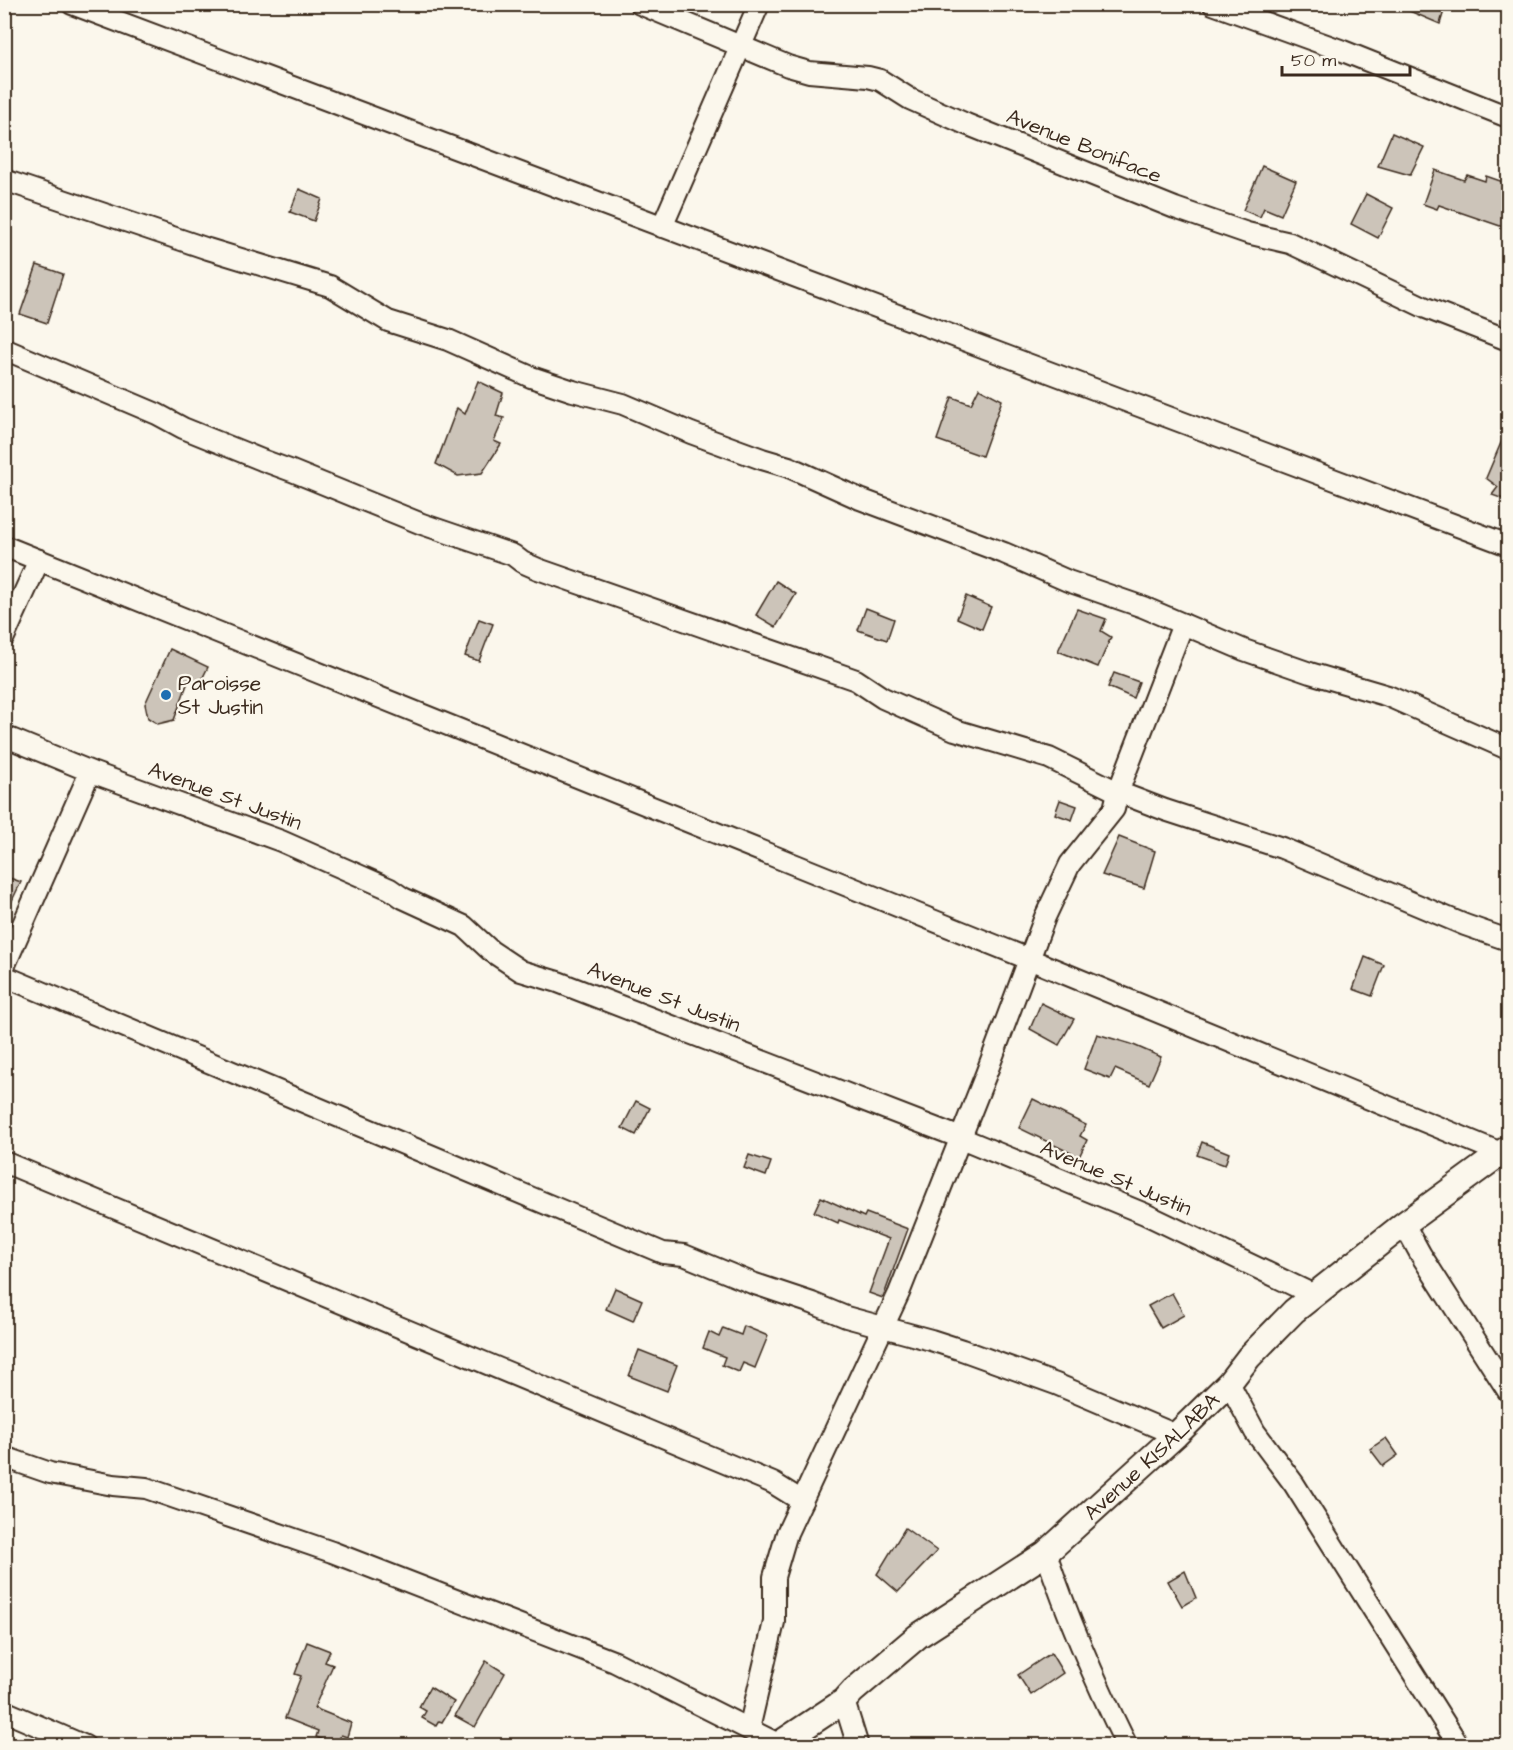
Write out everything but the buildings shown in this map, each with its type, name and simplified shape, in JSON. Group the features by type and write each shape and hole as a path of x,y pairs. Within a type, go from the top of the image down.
{"street":[{"path":"72,4 1509,545"},
{"name":"Avenue Boniface","path":"640,4 788,66 809,72 880,80 910,99 966,124 1174,208 1247,233 1290,243 1426,308 1509,340"},
{"path":"663,227 759,4"},
{"path":"1213,4 1343,51 1509,117"},
{"path":"4,180 208,249 330,286 388,321 408,329 448,340 531,377 623,404 691,433 789,467 861,499 1004,553 1068,581 1143,607 1244,650 1310,673 1388,696 1509,749"},
{"path":"4,349 157,414 183,428 422,524 513,555 538,569 856,680 883,698 955,730 1049,758 1118,792 1165,810 1282,848 1465,925 1509,940"},
{"path":"4,546 1505,1150"},
{"path":"4,636 39,560"},
{"path":"749,1729 774,1622 774,1577 787,1533 899,1293 961,1138 1044,917 1070,864 1114,809 1118,792 1184,624"},
{"name":"Avenue St Justin","path":"4,736 90,772 281,841 390,889 403,898 464,927 491,951 520,971 558,982 961,1138 1145,1214 1314,1295"},
{"path":"4,967 90,772"},
{"path":"4,976 663,1253 684,1255 752,1283 846,1317 931,1340 1056,1384 1176,1435"},
{"name":"Avenue KISALABA","path":"777,1745 844,1701 918,1636 1046,1552 1176,1435 1229,1383 1257,1349 1294,1311 1404,1224 1505,1150"},
{"path":"4,1162 762,1479 802,1501"},
{"path":"1404,1224 1421,1255 1509,1391"},
{"path":"1229,1383 1255,1432 1294,1484 1459,1746"},
{"path":"4,1457 50,1473 113,1485 146,1488 332,1552 615,1662 777,1745"},
{"path":"1046,1552 1076,1632 1127,1746"},
{"path":"844,1701 858,1746"},
{"path":"4,1711 85,1746"}],"place":[{"name":"Paroisse St Justin","path":"166,695"}]}
